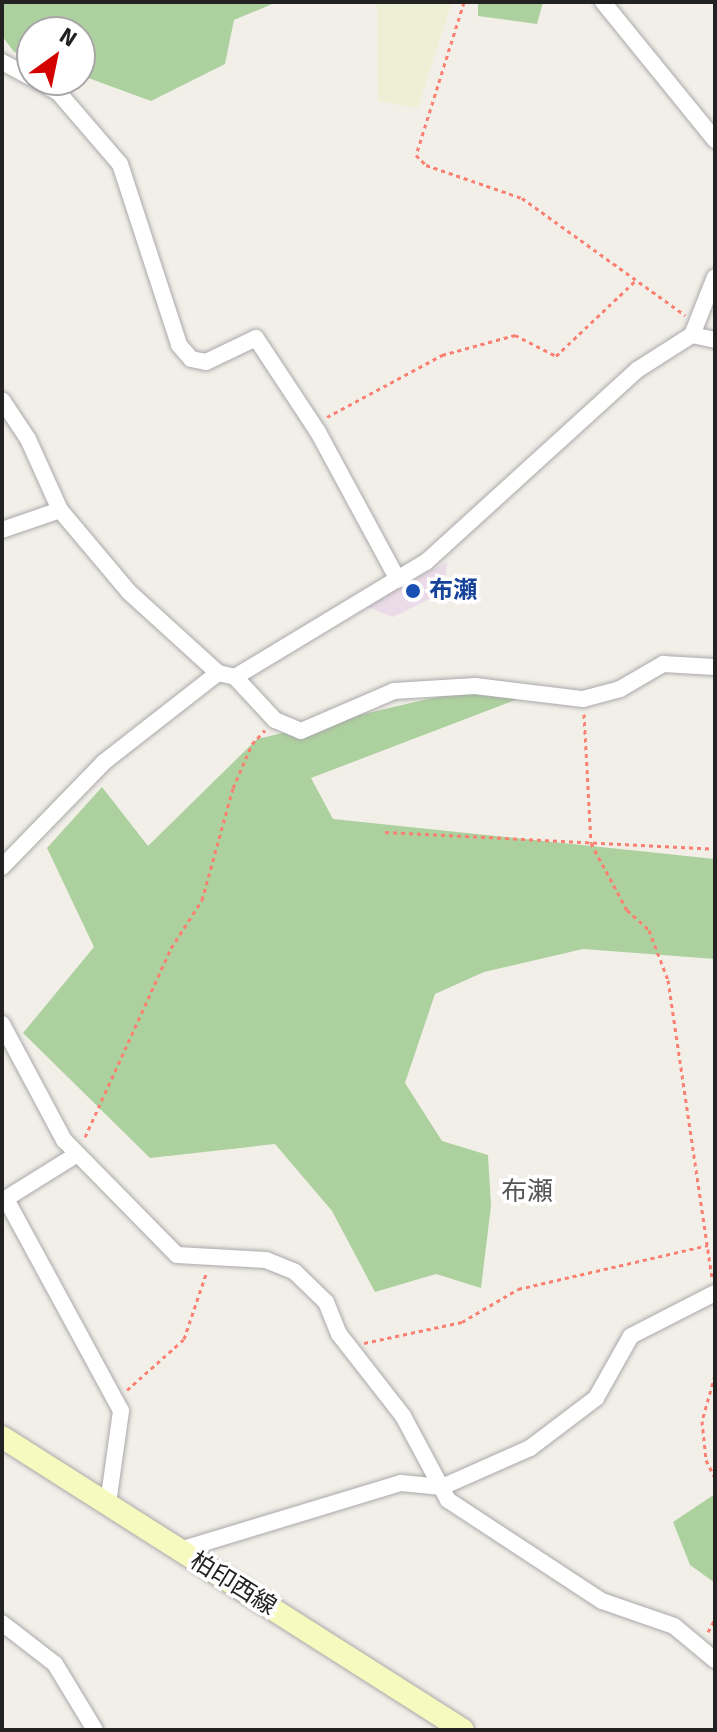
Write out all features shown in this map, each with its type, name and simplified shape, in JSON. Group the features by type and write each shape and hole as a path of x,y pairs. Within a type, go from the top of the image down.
{"main road":[{"name":"柏印西線","path":"2,1437 463,1730"}],"street":[{"path":"603,2 715,140"},
{"path":"61,96 120,164 179,345 191,359 206,362 256,338 313,424 398,580"},
{"path":"3,863 104,762 227,675 398,580 452,542 519,472 637,370 694,328 715,277"},
{"path":"694,328 715,340"},
{"path":"2,400 60,510 129,592 275,720 301,731 371,697 461,686 583,699 620,689 663,664 715,667"},
{"path":"2,530 60,510"},
{"path":"2,1024 76,1155 177,1255 266,1260 295,1272 326,1302 348,1346 403,1416 448,1500 518,1549 602,1601 674,1626 715,1660"},
{"path":"76,1155 4,1200 116,1401 118,1449 108,1504"},
{"path":"180,1550 401,1483 442,1487 530,1448 596,1398 631,1336 715,1293"},
{"path":"2,1623 55,1664 95,1730"}],"path":[{"path":"464,2 416,155 426,165 522,198 567,225 694,328"},
{"path":"313,424 442,355 515,335 556,356 634,282"},
{"path":"583,699 591,843 627,910 649,930 668,980 715,1293"},
{"path":"76,1155 171,948 202,900 252,744 275,720"},
{"path":"385,832 715,849"},
{"path":"348,1346 462,1322 518,1289 708,1245"},
{"path":"116,1401 184,1339 212,1257"},
{"path":"715,1375 702,1421 706,1460 715,1478"}],"shaded area":[{"path":"447,562 444,592 393,617 365,606"}],"green space":[{"path":"2,2 277,2 234,20 225,64 151,101 96,81 96,16 16,16 16,53 2,36"},
{"path":"377,2 452,2 418,108 378,101"},
{"path":"478,2 543,2 537,24 478,16"},
{"path":"514,687 518,699 311,778 333,819 715,859 715,959 583,949 484,972 435,994 405,1083 442,1141 488,1155 491,1206 481,1288 436,1274 375,1292 332,1211 275,1144 150,1158 23,1033 94,947 47,848 102,787 148,846 257,739 432,698"},
{"path":"715,1494 715,1583 690,1565 673,1522"}],"place":[{"name":"布瀬","path":"413,591"}],"district":[{"name":"布瀬","path":"527,1193"}]}
